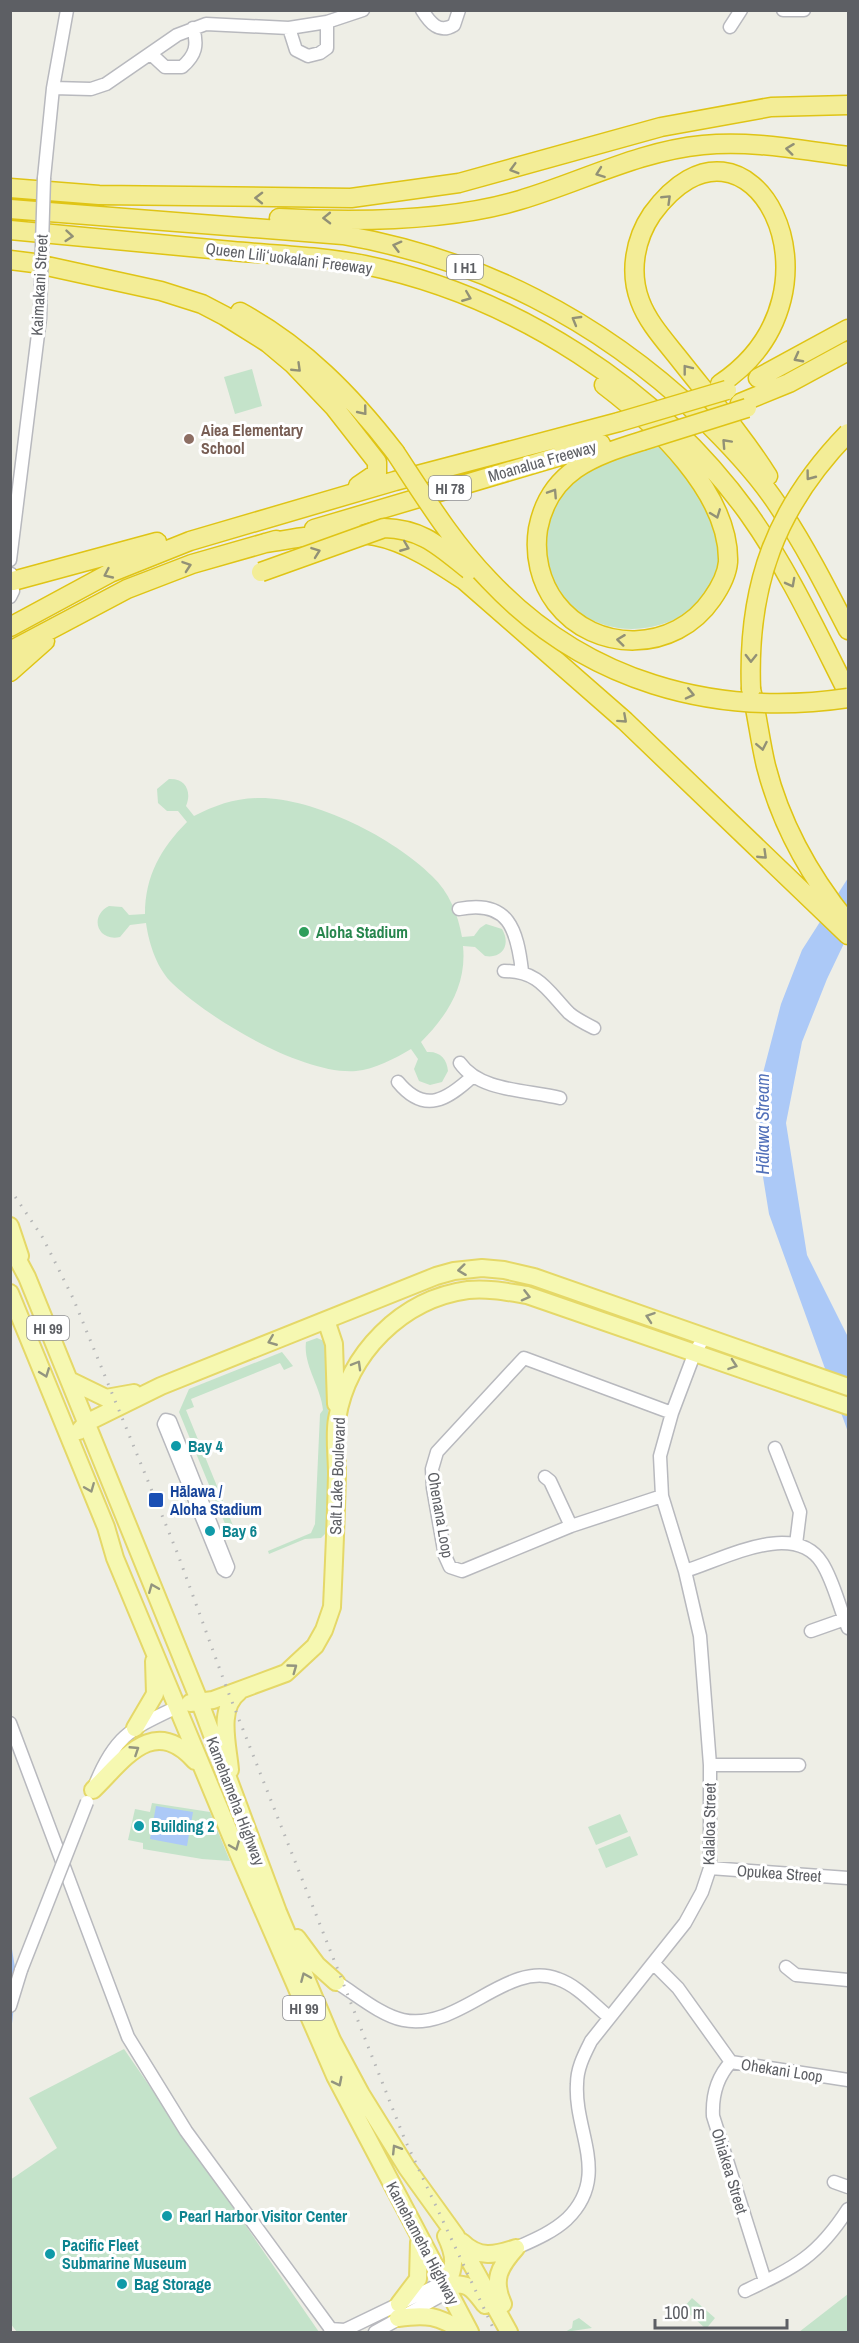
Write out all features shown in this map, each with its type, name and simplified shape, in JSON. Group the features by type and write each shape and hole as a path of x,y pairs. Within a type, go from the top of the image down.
{"highway":[{"path":"10,188 99,195 351,198 459,183 630,135 771,107 849,105"},
{"path":"693,122 789,115 849,116"},
{"path":"101,217 230,215 301,219 436,216 518,201 638,159 684,148 720,144 758,144 849,156"},
{"path":"775,183 748,175 718,174 703,177 675,191 646,223 636,250 634,276 646,315 758,461 810,557"},
{"name":"Queen Liliʻuokalani Freeway","path":"10,209 343,234 376,240 438,257 526,293 585,324 670,387 715,430 760,481 810,557 849,630"},
{"name":"Queen Liliʻuokalani Freeway","path":"10,230 344,261 416,278 491,307 553,338 610,375 644,401 707,463 747,512 779,561 849,693"},
{"path":"10,260 37,270 183,297 225,316 268,343 293,364 328,400 377,462 377,473 344,496"},
{"path":"37,270 152,280 185,289 233,308 271,330 329,375 359,405 395,452 452,538 488,580 529,619"},
{"path":"491,307 588,372 673,447 704,487 718,514 728,562 721,584 709,604 693,620 674,632 652,639 618,640 586,629 568,616 553,599 540,568 537,535 547,502 567,475 587,461 604,453 639,438 734,396 827,364 849,351"},
{"path":"734,396 849,328"},
{"path":"734,396 758,368 797,335"},
{"name":"Moanalua Freeway","path":"261,519 616,419 734,396"},
{"path":"849,433 813,471 792,502 765,564 752,624 751,689 766,767 792,839 820,899 849,935"},
{"name":"Moanalua Freeway","path":"94,604 192,564 639,438"},
{"path":"11,583 188,534 261,519"},
{"name":"HI 78","path":"10,627 79,588 147,557 261,519"},
{"path":"261,572 384,528 405,528 424,536 442,548 529,619 611,670 660,687 707,698 772,705 849,698"},
{"path":"265,543 327,535 375,536 440,564 465,581 625,721 849,924"},
{"path":"10,672 34,650 94,604"},
{"name":"HI 78","path":"10,651 94,604"}],"main road":[{"path":"10,1226 27,1277"},
{"name":"Kamehameha Highway","path":"10,1245 27,1277 199,1700 278,1912 332,2040 361,2094 428,2198 456,2236 510,2332"},
{"path":"74,1449 78,1434 86,1423 130,1403 147,1392 445,1274 493,1269 534,1276 849,1387"},
{"name":"Salt Lake Boulevard","path":"177,1707 240,1692 286,1673 315,1646 324,1630 332,1598 336,1420 354,1368 370,1346 409,1310 427,1301 468,1290 496,1290 527,1296 849,1406"},
{"name":"Kamehameha Highway","path":"10,1293 106,1527 115,1558 149,1640 335,2076 418,2238 470,2332"},
{"path":"10,1312 34,1348"},
{"path":"326,1320 336,1360 336,1420"},
{"path":"69,1380 93,1394 108,1398 147,1392"},
{"path":"106,1527 129,1564 179,1681 186,1692 199,1700"},
{"path":"135,1728 155,1694 155,1667 149,1640"},
{"path":"232,1785 226,1717 231,1700 240,1692"},
{"path":"90,1796 129,1754 151,1742 173,1742 182,1746 205,1772"},
{"path":"278,1912 303,1949 336,1982"},
{"path":"428,2198 454,2257 453,2272 446,2285"},
{"path":"456,2236 470,2250 480,2254 494,2255 516,2248"},
{"path":"418,2238 418,2279 398,2311 424,2314 448,2321 462,2332"},
{"path":"510,2332 495,2283 498,2271 516,2248"},
{"path":"446,2285 458,2283 472,2288 510,2332"}],"street":[{"name":"Kaimakani Street","path":"10,560 40,318 37,270 53,88 67,10"},
{"path":"422,10 436,27 443,29 454,25 459,10"},
{"path":"730,27 741,10"},
{"path":"783,10 804,10"},
{"path":"53,88 91,89 106,84 177,35 193,28 220,23 289,28 327,22 363,11"},
{"path":"289,28 296,50 308,56 320,53 327,48 327,22"},
{"path":"150,54 165,68 183,67 195,52 196,41 193,28"},
{"path":"459,909 473,907 493,910 511,923 519,947 522,971"},
{"path":"504,971 522,971 540,981 571,1015 594,1028"},
{"path":"460,1063 473,1076 508,1088 560,1098"},
{"path":"398,1082 415,1097 428,1101 443,1100 473,1076"},
{"name":"Kalaloa Street","path":"516,2248 552,2231 567,2219 583,2198 590,2161 577,2101 578,2073 591,2041 654,1964 695,1907 710,1868 710,1765 700,1636 685,1571 662,1496 660,1456 672,1413 695,1352 705,1336"},
{"name":"Ohenana Loop","path":"662,1496 571,1526 462,1571 450,1567 446,1556 433,1488 432,1469 437,1452 524,1358 672,1413"},
{"path":"166,1420 170,1421 228,1568 226,1571 223,1569 164,1424 166,1420"},
{"path":"775,1448 800,1512 796,1544"},
{"path":"545,1477 550,1481 571,1526"},
{"path":"685,1571 770,1542 796,1544 812,1551 823,1563 847,1624 811,1631"},
{"path":"10,2007 21,1970 109,1753 135,1728 177,1707"},
{"path":"10,1723 128,2037 186,2131 332,2331 345,2330 398,2311"},
{"path":"710,1765 799,1765"},
{"name":"Opukea Street","path":"710,1868 849,1878"},
{"name":"Ohekani Loop","path":"654,1964 678,1988 731,2062 849,2080"},
{"path":"786,1967 796,1975 849,1980"},
{"path":"10,1980 21,1970"},
{"path":"10,1988 21,1970"},
{"path":"336,1982 403,2020 425,2020 461,2009 528,1976 542,1976 557,1978 575,1988 609,2017"},
{"name":"Ohiakea Street","path":"731,2062 722,2072 715,2088 713,2116 765,2282"},
{"path":"834,2182 849,2187"},
{"path":"746,2291 803,2262 834,2232 849,2210"},
{"path":"375,2332 398,2311 436,2286 446,2285"}],"green space":[{"path":"252,369 262,406 235,414 224,377"},
{"path":"667,445 698,483 713,507 718,538 716,571 703,598 680,616 652,627 622,628 593,621 568,603 544,561 543,547 551,510 561,494 575,480 592,469 630,454"},
{"name":"Aloha Stadium","path":"169,779 180,781 186,787 188,801 186,806 194,816 226,803 260,798 305,805 352,823 397,848 432,876 452,904 462,937 474,936 486,924 502,929 506,940 504,949 497,955 485,956 475,947 463,946 462,974 453,999 439,1022 421,1042 427,1052 439,1054 446,1063 448,1071 442,1082 430,1085 419,1081 414,1069 418,1059 411,1049 377,1066 356,1071 334,1070 285,1055 210,1013 173,984 162,971 155,956 146,923 130,925 120,937 112,938 101,932 98,927 99,916 109,906 122,907 129,915 145,914 148,887 156,864 169,842 187,822 178,811 167,811 158,803 157,789"},
{"path":"317,1338 329,1343 327,1532 321,1538 305,1539 269,1554 268,1551 311,1533 315,1524 320,1414 323,1410 307,1359 306,1342"},
{"path":"282,1352 293,1366 284,1370 280,1363 191,1399 194,1407 186,1410 234,1528 228,1531 179,1412 189,1389"},
{"path":"152,1803 210,1812 230,1861 202,1859 143,1849 143,1843 128,1840 135,1809 150,1812"},
{"path":"620,1814 628,1832 596,1845 588,1827"},
{"path":"630,1836 638,1855 606,1868 598,1849"},
{"name":"Pearl Harbor Visitor Center","path":"124,2049 319,2332 17,2332 10,2323 10,2180 57,2148 29,2098"},
{"path":"848,2294 848,2332 799,2332"},
{"path":"692,2298 715,2318 706,2329 683,2308"},
{"path":"579,2318 592,2328 565,2332 572,2328 573,2321"}],"water":[{"name":"Hālawa Stream","path":"848,878 848,935 827,979 802,1042 786,1123 807,1255 848,1337 848,1432 769,1214 758,1146 763,1073 781,1004 802,950"},
{"path":"156,1806 193,1812 187,1846 150,1839"},
{"path":"11,1943 17,1980 11,2032"}],"railway":[{"path":"10,1189 43,1238 73,1298 177,1552 227,1689 405,2140 495,2332"}],"place":[{"name":"Aiea Elementary School","path":"189,439"},
{"name":"Aloha Stadium","path":"304,932"},
{"name":"Bay 4","path":"176,1446"},
{"name":"Hālawa / Aloha Stadium","path":"156,1500"},
{"name":"Bay 6","path":"210,1531"},
{"name":"Building 2","path":"139,1826"},
{"name":"Pearl Harbor Visitor Center","path":"167,2216"},
{"name":"Pacific Fleet Submarine Museum","path":"50,2254"},
{"name":"Bag Storage","path":"122,2284"}]}
